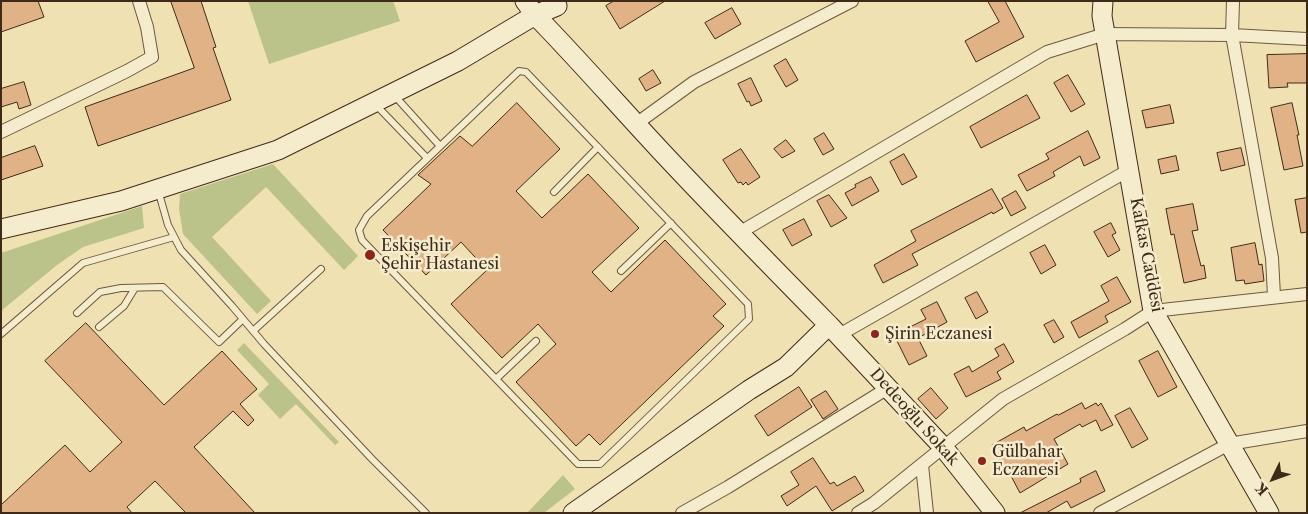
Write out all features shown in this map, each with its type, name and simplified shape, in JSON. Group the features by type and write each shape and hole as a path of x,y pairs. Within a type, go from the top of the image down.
{"street":[{"path":"1,132 152,57 147,27 139,1"},
{"path":"636,124 694,82 852,1"},
{"name":"Kafkas Caddesi","path":"1103,1 1102,16 1154,311 1269,513"},
{"path":"1233,1 1232,35 1272,258 1274,296"},
{"path":"1,229 121,201 278,150 458,61 530,8 561,3"},
{"path":"552,32 551,19 561,3"},
{"name":"Dedeoğlu Sokak","path":"530,8 636,124 834,330 943,447 995,513"},
{"path":"739,233 1047,52 1105,34 1232,35 1307,39"},
{"path":"573,513 749,390 786,367 834,330 1129,170"},
{"path":"858,513 874,503 1003,400 1154,311 1274,296 1307,294"},
{"path":"682,513 888,388"},
{"path":"1100,513 1230,444 1307,431"},
{"path":"922,465 927,513"}],"lane":[{"path":"518,71 526,72 748,304 749,319 600,464 578,464 362,240 358,230 367,216 440,146 518,71"},
{"path":"392,93 440,146"},
{"path":"374,102 427,158"},
{"path":"554,192 598,147"},
{"path":"158,189 168,225 181,250 372,459 426,513"},
{"path":"621,271 671,223"},
{"path":"1,334 83,262 174,237"},
{"path":"253,331 321,269"},
{"path":"77,313 100,292 121,288 163,287 219,342 243,319"},
{"path":"99,328 124,306 135,288"},
{"path":"496,379 536,341"}],"green space":[{"path":"248,1 393,1 400,21 269,64"},
{"path":"273,164 358,256 344,270 266,187 212,237 271,301 257,314 183,234 179,209 180,194"},
{"path":"142,206 144,228 83,247 57,265 1,311 1,253"},
{"path":"244,343 339,442 335,445 296,404 280,419 258,395 269,384 237,350"},
{"path":"563,475 575,489 544,513 527,513"}],"building":[{"path":"1,1 38,1 44,17 1,32"},
{"path":"171,1 201,1 216,47 213,48 231,100 98,146 85,107 194,68"},
{"path":"614,1 665,1 620,29 606,6"},
{"path":"988,1 1005,1 1024,37 976,62 965,41 999,22"},
{"path":"732,8 741,24 715,39 705,23"},
{"path":"1307,54 1307,83 1287,83 1288,87 1269,88 1267,55"},
{"path":"786,59 798,80 786,87 774,66"},
{"path":"653,70 661,83 646,91 639,79"},
{"path":"1068,75 1085,104 1071,112 1054,83"},
{"path":"751,78 762,101 751,106 738,84"},
{"path":"24,82 31,105 19,109 17,102 1,107 1,89"},
{"path":"1027,95 1040,118 981,148 970,127"},
{"path":"517,103 560,149 516,191 542,218 588,174 639,228 592,272 611,292 665,240 726,304 713,316 724,326 600,445 589,434 576,446 516,382 556,344 538,324 502,358 451,304 487,270 461,242 426,275 383,230 431,184 418,175 460,136 472,146"},
{"path":"1292,103 1303,166 1284,170 1271,108"},
{"path":"1170,105 1174,123 1146,128 1142,111"},
{"path":"1088,131 1100,158 1084,166 1080,156 1053,172 1055,176 1027,191 1018,175 1049,159 1046,154"},
{"path":"824,133 834,149 823,155 814,139"},
{"path":"786,140 795,151 782,158 774,149"},
{"path":"35,146 43,166 1,180 1,158"},
{"path":"1241,148 1245,165 1221,171 1217,153"},
{"path":"741,149 760,177 748,185 746,182 743,185 741,182 738,183 723,160"},
{"path":"904,154 917,177 902,185 890,162"},
{"path":"1176,156 1179,170 1161,174 1158,160"},
{"path":"871,177 879,191 852,206 845,193 856,187 855,185"},
{"path":"992,189 1003,208 912,254 918,265 883,283 874,265 916,241 911,231"},
{"path":"1016,191 1026,208 1011,216 1002,199"},
{"path":"829,195 847,218 831,227 817,201"},
{"path":"1307,198 1307,232 1301,233 1295,200"},
{"path":"1193,204 1198,230 1192,231 1201,266 1204,265 1206,278 1184,283 1174,234 1171,235 1166,209"},
{"path":"804,219 812,235 792,246 783,230"},
{"path":"1111,223 1116,233 1112,235 1120,250 1108,257 1094,232"},
{"path":"1255,243 1259,265 1262,264 1264,281 1245,284 1244,280 1236,281 1231,248"},
{"path":"1045,245 1056,265 1041,274 1030,253"},
{"path":"1117,277 1131,302 1105,316 1108,322 1079,338 1071,322 1109,301 1101,286"},
{"path":"977,292 988,312 976,319 965,298"},
{"path":"937,302 947,322 918,338 927,356 909,365 894,335 926,319 921,310"},
{"path":"1054,320 1064,337 1054,343 1044,325"},
{"path":"86,323 164,405 222,351 257,389 240,404 254,420 248,426 233,411 194,447 255,513 186,513 155,481 127,507 132,513 1,513 1,505 65,445 90,472 122,442 45,361"},
{"path":"1004,344 1014,362 997,372 1001,379 966,397 954,374 969,366 972,372 999,356 995,349"},
{"path":"1158,351 1177,387 1158,397 1139,361"},
{"path":"799,387 812,407 768,436 755,416"},
{"path":"931,388 948,408 936,419 918,399"},
{"path":"826,391 838,409 823,419 811,400"},
{"path":"1082,403 1085,409 1096,403 1098,406 1101,403 1113,425 1101,431 1096,420 1082,427 1080,424 1054,439 1068,464 1020,493 1010,474 1008,475 1004,469 992,445 1024,427 1026,431"},
{"path":"1130,408 1148,439 1132,448 1115,416"},
{"path":"813,458 830,484 834,482 837,486 855,476 864,491 832,511 816,486 787,506 781,496 799,485 791,472"},
{"path":"1096,471 1105,491 1071,508 1067,501 1046,513 1020,513 1081,482 1080,479"}],"place":[{"name":"Eskişehir Şehir Hastanesi","path":"370,255"},
{"name":"Şirin Eczanesi","path":"875,334"},
{"name":"Gülbahar Eczanesi","path":"982,461"}]}
